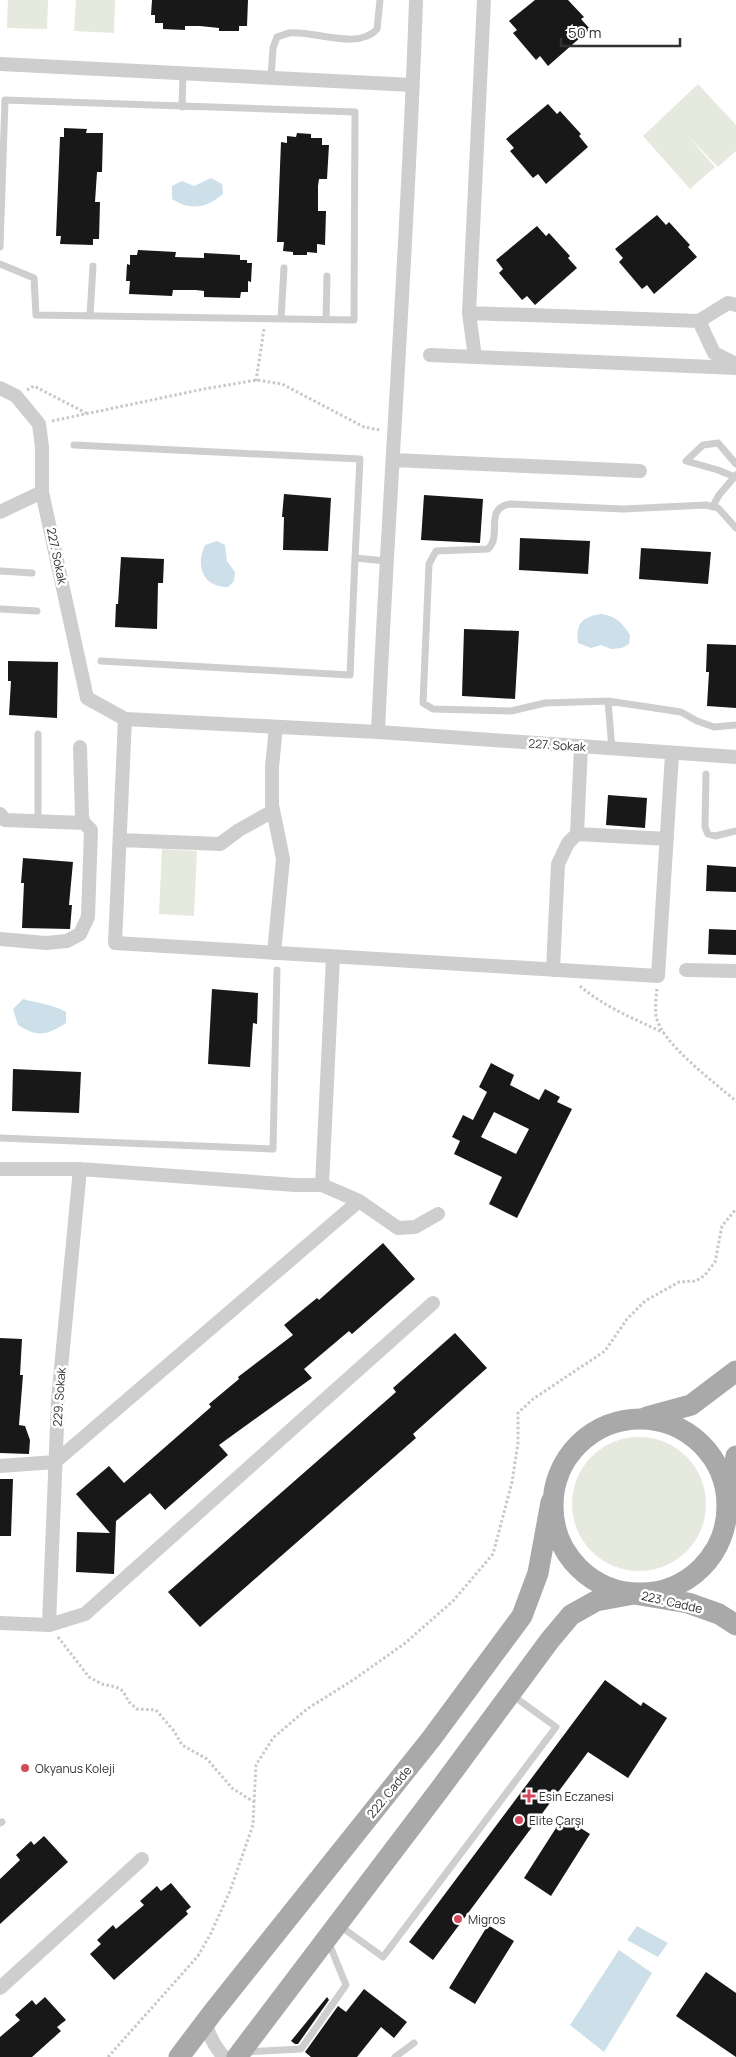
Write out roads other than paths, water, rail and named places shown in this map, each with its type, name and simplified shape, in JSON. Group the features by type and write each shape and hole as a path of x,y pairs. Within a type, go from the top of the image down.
{"main road":[{"path":"634,1594 608,1588 584,1574 566,1554 555,1529 551,1502 557,1475 571,1451 591,1432 617,1421 645,1418 691,1404 736,1371"},
{"path":"645,1418 672,1424 695,1437 713,1458 724,1482 728,1509 736,1538"},
{"path":"234,2055 332,1932 550,1640 571,1615 596,1601 662,1591 688,1579 708,1561 722,1536 736,1456"},
{"name":"222. Cadde","path":"180,2057 205,2022 432,1739 522,1616 538,1573 551,1502"},
{"name":"223. Cadde","path":"634,1594 688,1603 719,1614 736,1625"}],"street":[{"path":"378,732 416,0"},
{"path":"475,357 469,314 484,0"},
{"path":"0,64 413,85"},
{"path":"469,314 699,321 728,303 736,306"},
{"path":"699,321 714,353 736,364"},
{"path":"430,355 736,368"},
{"name":"227. Sokak","path":"0,388 16,396 39,424 42,447 42,492 87,698 124,719 378,732 736,757"},
{"path":"393,460 640,471"},
{"path":"0,512 42,492"},
{"path":"124,719 115,943 333,957 658,976 672,754"},
{"path":"274,953 283,859 273,811 272,767 276,727"},
{"path":"0,939 46,943 67,941 80,934 88,917 91,830 84,824 82,817 80,747"},
{"path":"553,970 558,864 568,843 577,834 581,747"},
{"path":"120,840 220,844 239,830 273,811"},
{"path":"0,814 5,820 84,824"},
{"path":"577,834 667,839"},
{"path":"322,1185 333,957"},
{"path":"686,970 736,971"},
{"path":"0,1169 80,1169 295,1185 322,1185 359,1201 398,1228 415,1227 438,1214"},
{"name":"229. Sokak","path":"48,1625 58,1400 80,1169"},
{"path":"0,1466 55,1462 359,1201"},
{"path":"0,1623 48,1625 86,1614 433,1303"},
{"path":"0,1988 142,1859"},
{"path":"205,2022 212,2042 234,2055"}],"lane":[{"path":"271,78 273,48 278,37 290,33 348,38 367,37 377,29 380,0"},
{"path":"182,107 183,74"},
{"path":"0,247 5,100 355,112 354,320 36,315 34,278 0,264"},
{"path":"90,316 93,266"},
{"path":"281,319 284,268"},
{"path":"326,320 327,276"},
{"path":"713,506 719,495 735,476 686,461 704,445 718,443 736,464"},
{"path":"74,445 360,459 350,675 101,661"},
{"path":"736,528 718,508 713,506 623,509 510,504 501,506 496,511 493,545 488,549 436,551 433,554 429,564 422,696 423,704 433,709 511,711 545,703 608,701 681,712 697,721 714,727 736,725"},
{"path":"355,558 386,560"},
{"path":"0,571 32,573"},
{"path":"0,609 37,611"},
{"path":"608,701 612,749"},
{"path":"38,734 38,822"},
{"path":"706,774 704,827 708,834 715,836 736,831"},
{"path":"0,1138 273,1149 277,970"},
{"path":"332,1932 383,1957 556,1727 510,1694"},
{"path":"234,2055 301,2049 346,1985 332,1932"},
{"path":"395,2057 414,2043"}],"place":[{"name":"Okyanus Koleji","path":"25,1768"},
{"name":"Esin Eczanesi","path":"529,1796"},
{"name":"Elite Çarşı","path":"519,1820"},
{"name":"Migros","path":"458,1919"}]}
